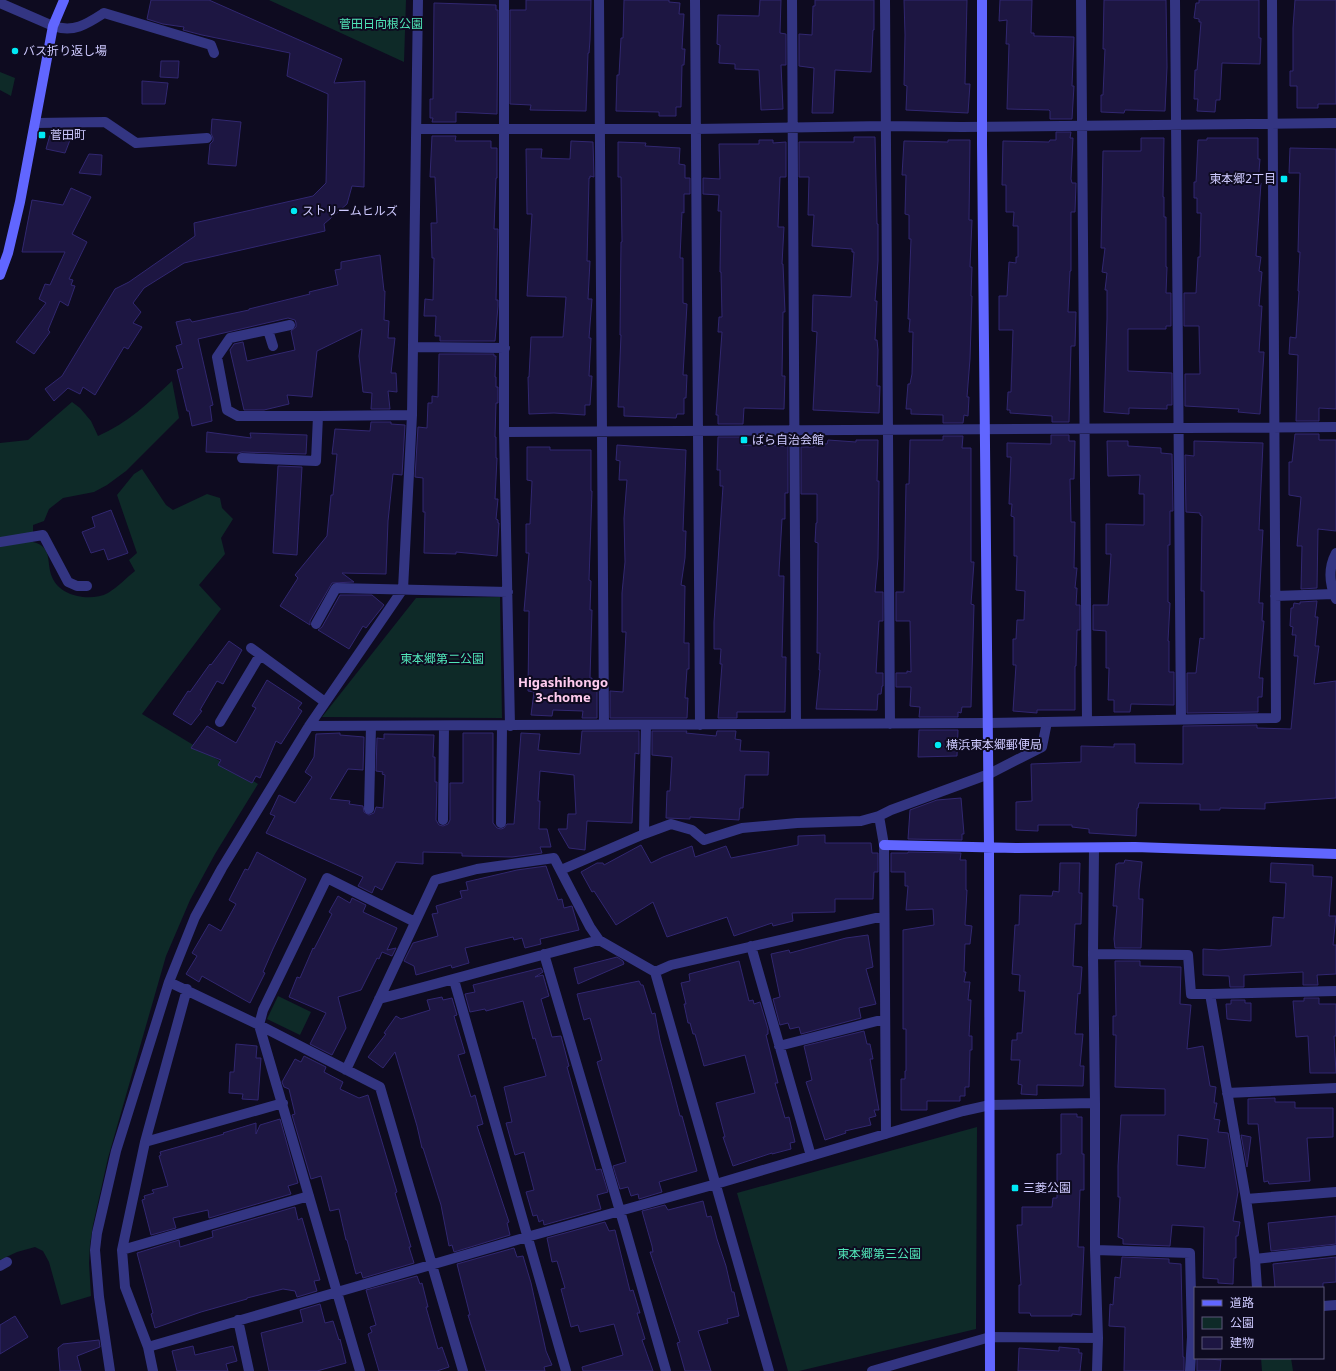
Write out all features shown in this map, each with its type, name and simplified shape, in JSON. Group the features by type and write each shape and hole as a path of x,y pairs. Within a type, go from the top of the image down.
{"street":[{"path":"0,275 8,253 20,202 53,26 64,0"},
{"path":"110,1371 99,1297 95,1250 97,1233 116,1151 170,982 195,917 222,868 309,726 402,589 412,415 414,347 418,0"},
{"path":"501,823 506,726 508,592 504,432 504,0"},
{"path":"599,0 604,725"},
{"path":"695,0 700,725"},
{"path":"792,0 796,724"},
{"path":"885,0 890,724"},
{"path":"982,0 984,428 989,774 990,1371"},
{"path":"1081,0 1087,721"},
{"path":"1175,0 1181,720"},
{"path":"309,726 890,724 1276,718 1272,0"},
{"path":"0,3 64,30 86,25 104,13 211,45 214,53"},
{"path":"36,122 105,122 136,142 207,138"},
{"path":"417,129 695,129 885,126 982,127 1336,123"},
{"path":"290,325 230,338 217,358 227,410 238,416 412,415"},
{"path":"268,330 273,346"},
{"path":"414,347 505,348"},
{"path":"242,458 316,461 318,416"},
{"path":"504,432 1336,427"},
{"path":"0,542 43,535 68,582 77,586 87,586"},
{"path":"1275,596 1335,596 1330,574 1331,563 1336,553"},
{"path":"316,624 336,588 508,592"},
{"path":"251,648 325,702"},
{"path":"220,722 260,655"},
{"path":"561,870 644,834 672,824 692,830 704,840 742,828 797,823 861,822 989,774 1042,747 1047,722"},
{"path":"644,834 646,725"},
{"path":"369,809 371,726"},
{"path":"443,820 444,726"},
{"path":"879,816 884,845 886,1134"},
{"path":"884,845 1135,848 1336,854"},
{"path":"1094,848 1093,954 1095,1250 1098,1338 1097,1371"},
{"path":"346,1070 435,880 477,869 554,858 590,927 599,940 655,972 769,1371"},
{"path":"360,1371 259,1024 263,1010 327,878 415,922"},
{"path":"655,972 671,965 884,916"},
{"path":"379,999 599,940"},
{"path":"751,946 778,1046 811,1156"},
{"path":"544,954 666,1371"},
{"path":"1093,954 1188,955 1191,994 1336,991"},
{"path":"454,980 566,1371"},
{"path":"170,982 259,1024 380,1087 463,1371"},
{"path":"153,1371 148,1346 126,1287 122,1250 145,1142 187,989"},
{"path":"1210,994 1246,1199 1255,1259 1257,1287"},
{"path":"778,1046 885,1019"},
{"path":"1227,1093 1336,1088"},
{"path":"145,1142 283,1103"},
{"path":"148,1346 620,1210 716,1184 963,1111 990,1105 1095,1103"},
{"path":"1246,1199 1336,1192"},
{"path":"122,1250 309,1196"},
{"path":"1095,1250 1190,1253 1192,1337 1190,1371"},
{"path":"1255,1259 1336,1250"},
{"path":"1324,1306 1336,1305"},
{"path":"238,1320 249,1371"},
{"path":"872,1371 990,1337 1098,1338"}],"green space":[{"name":"菅田日向根公園","path":"269,0 406,0 404,62"},
{"path":"0,72 15,78 11,96 0,90"},
{"path":"172,381 179,418 126,471 107,485 94,492 63,498 49,509 44,521 33,525 33,542 44,547 48,556 52,577 56,584 62,589 77,596 101,596 112,591 135,571 129,560 137,553 117,495 134,474 142,469 166,505 173,510 207,494 220,498 222,508 233,519 221,538 225,554 199,585 221,609 142,714 258,784 215,854 190,900 166,956 108,1158 93,1225 89,1263 91,1296 61,1305 49,1262 43,1251 35,1247 17,1252 0,1260 0,443 28,440 72,402 80,408 91,421 98,436 128,419"},
{"name":"東本郷第二公園","path":"500,597 502,718 322,717 416,598"},
{"path":"278,996 311,1012 300,1035 267,1019"},
{"name":"東本郷第三公園","path":"977,1127 976,1329 799,1371 788,1371 737,1193"},
{"path":"1261,1359 1291,1359 1293,1371 1262,1371"}],"building":[{"name":"ストリームヒルズ","path":"151,0 209,0 342,59 334,83 365,81 364,187 352,186 347,204 324,224 325,231 184,263 144,288 133,303 141,312 133,323 142,327 128,349 124,347 95,395 83,387 80,394 68,388 54,401 45,389 62,376 115,289 129,282 195,236 194,223 313,196 326,183 328,94 287,76 290,53 202,35 183,30 184,27 163,24 147,19"},
{"path":"526,0 591,0 586,111 530,110 531,105 510,104 510,10 526,10"},
{"path":"624,0 669,0 669,2 680,3 679,14 684,14 682,49 685,49 684,65 682,65 681,107 676,107 676,116 659,116 659,112 616,111 617,75 619,75 621,38 623,38"},
{"path":"760,0 781,0 780,33 786,34 786,65 781,65 783,109 761,110 759,70 735,69 735,64 719,63 720,45 717,44 718,15 759,16"},
{"path":"815,0 874,0 874,30 871,72 835,70 833,113 812,113 814,68 799,66 799,34 812,35 813,6 815,6"},
{"path":"904,0 967,0 965,84 970,84 968,113 906,110 907,86 904,85"},
{"path":"1000,0 1032,0 1031,33 1034,33 1034,36 1074,37 1072,119 1050,119 1049,110 1007,109 1009,44 1006,44 1007,20 999,21"},
{"path":"1104,0 1166,0 1167,67 1165,111 1125,110 1124,113 1101,112 1105,49 1103,49"},
{"path":"1199,0 1259,0 1259,38 1261,38 1260,64 1222,63 1220,100 1216,100 1215,112 1197,111 1198,99 1194,99 1195,70 1197,70 1201,22 1199,22 1199,19 1194,18 1196,3 1199,3"},
{"path":"1295,0 1336,0 1336,104 1318,104 1318,108 1297,108 1297,86 1290,86 1290,71 1293,71 1293,28"},
{"path":"434,3 496,5 496,10 498,10 497,114 456,112 456,122 432,122 433,118 430,118 430,99 433,99"},
{"path":"161,61 179,61 178,78 160,77"},
{"path":"142,81 168,83 165,104 142,104"},
{"path":"212,119 241,122 236,166 208,164 210,144 213,141 211,133"},
{"path":"1056,132 1071,132 1070,138 1073,138 1071,179 1072,183 1076,183 1075,212 1071,212 1071,271 1068,312 1076,312 1075,346 1071,346 1069,422 1052,422 1052,416 1010,413 1010,410 1007,410 1008,392 1011,392 1013,330 999,330 999,296 1007,296 1009,262 1016,263 1016,257 1018,257 1018,226 1013,226 1014,212 1006,212 1006,185 1002,185 1003,141 1049,142 1050,140 1056,140"},
{"path":"50,135 70,140 65,153 46,149"},
{"path":"432,136 456,136 455,141 491,141 491,148 497,148 494,229 498,229 496,300 498,300 498,306 495,341 440,341 440,336 435,336 436,316 424,316 425,299 433,300 434,258 432,258 431,223 437,223 435,177 430,177"},
{"path":"854,137 875,137 878,261 875,301 877,301 875,340 877,340 878,350 877,386 880,386 879,413 813,410 817,332 812,331 813,295 851,297 854,252 852,252 852,249 812,246 814,215 808,215 809,177 799,177 799,142 854,142"},
{"path":"1141,138 1164,138 1163,197 1164,217 1166,217 1166,293 1171,293 1171,326 1166,326 1166,329 1128,329 1128,371 1172,373 1172,405 1167,405 1167,409 1129,408 1129,414 1104,412 1107,319 1107,290 1105,290 1107,273 1102,272 1105,248 1101,248 1103,151 1141,151"},
{"path":"1207,138 1258,138 1258,159 1260,159 1258,183 1261,183 1256,256 1261,257 1259,271 1262,272 1259,306 1262,306 1259,352 1264,352 1260,414 1238,412 1239,409 1185,406 1185,374 1200,374 1199,326 1184,326 1184,293 1196,293 1198,257 1200,257 1201,213 1197,213 1197,198 1194,198 1194,182 1196,182 1198,140 1207,140"},
{"path":"759,140 773,140 773,143 786,142 786,177 780,177 778,227 784,227 782,264 785,312 783,312 782,376 785,376 784,409 744,408 743,424 718,424 718,415 716,415 722,332 718,332 719,317 722,317 720,272 721,211 718,211 719,195 703,194 703,178 720,179 719,144 759,144"},
{"path":"948,140 970,140 969,220 972,220 970,267 972,267 972,296 967,397 969,397 968,416 964,415 963,423 943,423 943,415 911,414 911,409 906,409 908,384 910,384 912,374 913,332 909,332 910,319 908,319 911,239 909,239 909,215 905,214 906,175 902,175 904,141 948,142"},
{"path":"571,141 593,142 594,177 590,176 589,178 587,261 590,261 588,299 592,299 589,338 591,338 589,376 592,376 590,405 585,405 585,415 554,413 529,414 528,377 531,337 563,337 566,297 527,296 532,214 527,214 526,149 542,149 541,158 570,159"},
{"path":"618,142 646,143 645,146 680,148 679,164 685,165 685,178 690,178 690,194 684,194 680,258 683,258 683,303 687,304 683,375 687,375 686,398 684,398 684,414 677,414 676,418 624,416 624,407 618,407 621,335 622,242 621,177 618,177"},
{"path":"1290,148 1336,149 1336,409 1319,408 1319,421 1296,421 1298,355 1289,354 1290,337 1296,338 1299,291 1300,252 1298,252 1300,173 1289,173"},
{"path":"89,154 102,155 101,175 79,173"},
{"path":"71,188 91,197 72,234 87,242 69,279 73,280 71,285 75,286 68,306 60,301 48,330 50,332 34,354 16,342 46,303 39,299 45,284 50,285 65,252 22,252 32,200 63,205"},
{"path":"380,255 385,291 384,320 389,321 388,338 395,338 391,373 396,373 397,392 388,391 390,409 371,409 372,393 363,392 359,356 362,329 317,351 312,397 287,395 289,404 264,410 244,410 230,350 234,344 243,342 247,361 295,350 291,331 296,327 296,323 295,320 288,318 198,339 213,405 210,406 212,421 192,426 177,370 183,368 176,346 182,344 176,322 190,319 192,322 249,310 338,285 335,270 341,269 341,262"},
{"path":"439,354 494,354 494,356 496,356 495,377 496,387 498,387 498,403 496,403 495,437 497,458 495,499 498,499 496,519 499,523 497,556 456,552 456,554 424,553 425,512 423,512 423,478 415,477 418,427 427,428 428,403 432,403 432,396 438,397"},
{"path":"371,422 391,422 391,424 405,425 402,475 393,474 388,521 386,574 342,573 354,582 332,583 310,621 310,625 280,606 298,578 295,575 327,536 337,454 332,454 335,429 370,431"},
{"path":"207,432 251,438 250,433 307,435 306,454 206,452"},
{"path":"1295,434 1319,434 1319,440 1336,440 1336,531 1318,529 1317,588 1301,589 1302,546 1297,546 1301,497 1289,495 1289,462 1292,462"},
{"path":"1051,435 1069,435 1069,441 1075,441 1074,479 1070,479 1071,522 1075,522 1074,568 1077,568 1075,588 1077,588 1076,605 1080,605 1080,630 1077,630 1075,710 1037,710 1037,713 1013,711 1016,665 1013,665 1013,639 1016,639 1017,620 1024,620 1025,591 1016,590 1017,556 1014,556 1014,517 1011,516 1012,504 1009,504 1011,457 1007,457 1007,443 1051,444"},
{"path":"943,436 963,436 962,448 971,448 971,562 974,562 971,604 974,605 971,707 962,707 961,713 958,712 958,717 919,717 920,707 910,706 911,687 896,687 896,673 907,673 907,671 911,672 910,621 896,621 896,592 904,592 906,484 909,484 910,440 943,440"},
{"path":"718,437 743,437 743,445 788,446 788,493 785,493 785,519 782,519 779,572 779,576 784,576 782,657 786,657 785,712 737,712 737,718 718,718 722,664 720,664 721,649 714,649 714,622 723,486 720,486 720,470 717,470"},
{"path":"828,440 856,442 856,440 878,440 878,558 875,592 883,592 883,621 879,621 876,673 883,673 883,686 881,694 878,694 877,710 816,709 820,670 820,653 817,653 818,543 815,542 817,523 817,494 801,494 801,447 814,447 814,443 827,444"},
{"path":"1107,441 1128,441 1128,446 1161,448 1161,453 1172,454 1173,511 1170,511 1170,545 1168,545 1168,602 1170,603 1168,641 1169,672 1174,672 1174,705 1131,704 1130,712 1114,712 1114,700 1108,700 1109,668 1106,668 1106,631 1093,630 1093,605 1108,605 1111,554 1106,554 1106,524 1144,525 1144,494 1139,494 1140,475 1108,476"},
{"path":"1194,441 1263,443 1259,530 1263,530 1259,603 1263,603 1262,621 1264,621 1259,678 1263,678 1262,697 1258,697 1258,712 1187,713 1187,673 1196,673 1200,638 1204,639 1204,591 1201,591 1202,516 1200,513 1186,512 1185,455 1194,456"},
{"path":"617,445 686,450 683,531 686,531 685,558 681,585 685,586 684,643 689,643 689,669 687,669 685,698 688,698 687,718 610,718 610,691 623,692 626,632 622,632 622,593 625,562 624,518 627,480 619,480 620,461 616,460"},
{"path":"527,447 550,447 550,450 591,450 592,491 589,580 591,581 590,610 592,610 590,678 592,678 592,690 597,690 597,718 582,718 583,711 553,710 552,716 531,715 534,692 528,691 529,611 524,611 529,553 526,553 526,524 530,524 532,481 527,480"},
{"path":"278,466 302,467 297,555 273,553"},
{"path":"111,510 128,553 108,560 104,549 91,553 82,532 95,527 92,517"},
{"path":"340,595 372,595 384,605 366,628 363,626 349,649 318,630 322,627"},
{"path":"1317,601 1315,617 1318,617 1315,646 1319,646 1314,684 1336,681 1336,798 1265,803 1265,809 1220,808 1220,810 1200,810 1200,804 1139,803 1137,808 1136,836 1089,833 1089,829 1072,827 1072,825 1038,825 1038,831 1016,830 1016,802 1032,801 1031,764 1081,762 1081,746 1114,747 1114,744 1135,744 1135,763 1183,764 1183,726 1257,725 1257,728 1291,729 1298,656 1294,656 1296,635 1292,635 1293,627 1290,626 1291,608 1293,608 1294,603 1300,604 1300,602"},
{"path":"229,641 242,650 223,684 217,681 200,710 202,711 191,725 173,714 188,691 190,692"},
{"path":"267,680 302,703 298,708 302,711 281,744 276,741 260,778 256,776 252,783 218,765 221,760 191,748 207,726 236,743 256,708 252,706"},
{"path":"919,730 958,730 957,756 918,757"},
{"path":"582,731 639,731 639,754 635,753 632,823 587,821 585,850 569,848 558,829 567,829 568,814 576,814 574,775 540,771 538,801 540,801 539,829 547,829 551,847 540,847 542,853 512,857 462,856 462,853 423,852 423,864 396,862 382,890 375,886 372,893 358,886 363,877 266,833 275,816 270,814 279,795 295,803 312,777 305,772 314,757 316,734 340,733 340,735 364,737 363,770 348,769 330,799 350,801 349,804 363,806 364,812 369,815 374,813 376,807 383,808 385,775 382,774 383,772 376,771 377,738 384,739 384,734 434,735 433,757 435,757 435,782 437,782 436,820 439,825 443,826 448,824 450,820 450,783 463,783 463,733 493,733 493,823 497,828 501,829 507,824 514,824 521,733 540,734 538,750 580,754"},
{"path":"652,731 687,731 686,733 716,736 717,731 736,731 735,739 741,740 740,751 769,752 768,775 745,775 743,808 740,808 739,820 690,817 690,819 666,818 667,791 670,791 672,757 652,755"},
{"path":"961,798 964,834 962,834 962,840 908,839 910,810 937,800"},
{"path":"825,835 825,843 871,843 872,853 878,853 878,872 874,872 873,899 835,899 835,912 792,913 793,921 773,926 772,923 734,936 727,917 667,937 653,902 616,925 594,891 592,892 581,872 597,863 603,863 604,865 641,845 651,863 692,846 695,857 726,846 731,858 798,845 798,836"},
{"path":"257,852 306,879 273,949 263,972 265,973 250,1003 202,976 199,982 186,974 197,956 192,953 209,924 221,931 236,904 229,900 245,869 248,870"},
{"path":"891,853 961,853 960,860 966,860 967,890 965,925 972,926 970,944 965,944 964,972 966,972 964,982 970,982 968,1000 971,1000 969,1036 972,1036 972,1050 970,1050 969,1087 965,1087 965,1096 960,1096 960,1101 927,1101 927,1110 901,1110 901,1079 905,1079 906,1071 906,1029 903,1029 903,930 934,925 933,909 906,910 908,886 905,886 905,872 891,872"},
{"path":"1125,860 1142,862 1139,890 1139,899 1143,899 1141,948 1115,948 1114,939 1117,906 1113,906 1116,864 1124,863"},
{"path":"1060,863 1080,863 1079,893 1082,893 1081,924 1075,924 1073,966 1082,967 1080,994 1078,993 1075,1034 1083,1034 1080,1066 1084,1066 1083,1086 1037,1085 1037,1095 1021,1094 1022,1085 1018,1084 1020,1060 1011,1060 1012,1040 1017,1040 1017,1033 1022,1033 1025,991 1019,991 1020,975 1012,974 1015,925 1019,925 1020,895 1052,896 1053,891 1059,892"},
{"path":"1271,863 1313,865 1313,876 1332,877 1329,916 1336,916 1333,945 1336,945 1336,974 1317,975 1318,985 1303,985 1303,972 1244,975 1244,987 1230,987 1229,976 1203,975 1203,949 1219,950 1271,946 1273,917 1284,918 1286,883 1270,882"},
{"path":"546,866 558,900 562,899 564,908 572,906 579,930 540,939 541,944 525,948 522,938 514,940 513,937 465,948 469,963 452,968 451,965 416,975 414,966 404,961 413,943 438,936 432,914 438,913 436,906 462,898 460,891 468,890 466,882 517,870"},
{"path":"338,896 350,903 352,898 366,905 363,912 397,928 387,950 396,948 392,956 382,952 379,959 377,958 361,990 338,997 346,1028 332,1055 310,1044 326,1013 289,997 297,977 300,978 313,948 314,949 332,914 329,912"},
{"path":"868,935 873,967 866,969 876,1004 859,1008 861,1018 801,1034 799,1027 790,1029 788,1023 780,1025 773,999 780,997 771,954 789,950 790,953 846,938"},
{"path":"617,957 623,961 624,964 578,984 574,968"},
{"path":"739,961 749,1001 753,1000 754,1004 760,1002 768,1029 768,1034 766,1035 778,1083 775,1083 785,1118 789,1117 795,1142 790,1143 791,1149 772,1153 733,1166 723,1137 725,1137 716,1103 755,1093 745,1055 704,1066 695,1034 693,1034 690,1023 688,1023 684,1004 686,1004 681,983 690,981 689,974"},
{"path":"1115,961 1140,961 1140,966 1181,967 1180,1004 1191,1005 1187,1049 1203,1046 1210,1086 1216,1087 1214,1103 1217,1103 1214,1119 1220,1120 1218,1132 1228,1133 1238,1192 1233,1221 1240,1222 1238,1236 1236,1236 1236,1258 1234,1258 1233,1284 1218,1283 1218,1279 1203,1278 1204,1227 1172,1225 1170,1246 1123,1244 1123,1239 1118,1237 1120,1197 1118,1197 1118,1166 1121,1115 1165,1115 1165,1089 1115,1087 1116,1035 1113,1035 1113,1016 1116,1016","holes":["1178,1135 1208,1139 1205,1168 1177,1165"]},
{"path":"541,968 543,972 535,977 543,975 549,996 541,999 552,1037 561,1036 569,1066 567,1067 596,1170 601,1169 608,1192 597,1195 601,1209 544,1225 543,1220 539,1222 537,1215 533,1216 526,1192 534,1190 524,1152 515,1155 506,1123 512,1122 504,1087 546,1076 535,1038 533,1039 523,1001 486,1011 485,1009 470,1012 465,994 475,992 473,985"},
{"path":"639,981 641,985 643,985 652,1014 655,1013 660,1040 680,1116 682,1116 697,1171 659,1182 662,1192 639,1199 638,1194 631,1196 628,1187 620,1189 613,1166 626,1162 597,1062 602,1060 590,1018 584,1020 577,994"},
{"path":"442,997 443,1000 452,998 457,1015 454,1016 465,1053 458,1055 471,1097 475,1095 483,1124 477,1126 509,1222 507,1223 510,1235 454,1252 452,1245 449,1246 441,1205 422,1148 395,1052 383,1068 368,1057 386,1034 384,1033 396,1016 401,1019 430,1010 427,1000"},
{"path":"1304,998 1319,998 1319,1004 1336,1004 1336,1036 1334,1036 1336,1073 1310,1073 1308,1036 1296,1037 1293,1001 1304,1001"},
{"path":"1231,1000 1245,1000 1245,1003 1251,1003 1251,1021 1227,1019 1226,1004 1231,1004"},
{"path":"864,1031 867,1044 870,1044 873,1059 870,1059 879,1110 874,1110 876,1116 869,1118 871,1125 845,1131 846,1133 825,1140 806,1082 812,1080 804,1046"},
{"path":"236,1044 257,1046 256,1058 261,1058 258,1100 242,1099 243,1094 229,1093 230,1072 234,1072"},
{"path":"304,1056 326,1067 324,1072 343,1082 340,1089 359,1098 368,1095 397,1192 395,1193 411,1247 409,1247 414,1263 363,1278 361,1272 356,1274 339,1209 330,1211 321,1176 311,1179 292,1115 295,1114 289,1089 284,1087 282,1082 295,1059 301,1062"},
{"path":"1275,1098 1275,1102 1295,1102 1295,1108 1333,1108 1333,1137 1307,1138 1310,1181 1269,1184 1268,1181 1264,1182 1258,1124 1248,1124 1248,1099"},
{"path":"1061,1114 1077,1114 1077,1117 1082,1117 1084,1190 1080,1190 1078,1247 1084,1247 1081,1315 1031,1316 1030,1313 1019,1313 1019,1285 1021,1285 1017,1225 1022,1225 1022,1207 1052,1207 1053,1198 1057,1198 1057,1154 1061,1154"},
{"path":"280,1119 298,1183 288,1186 291,1194 209,1218 208,1210 173,1218 176,1228 151,1235 142,1200 145,1199 144,1196 154,1193 152,1190 168,1186 159,1156 161,1155 160,1152 224,1134 223,1133 256,1123 256,1134 260,1125"},
{"path":"1241,1135 1251,1137 1247,1167"},
{"path":"703,1201 707,1217 711,1216 732,1292 734,1292 739,1316 727,1319 728,1323 698,1331 711,1371 685,1371 677,1343 680,1342 650,1252 653,1252 652,1246 642,1211 665,1205 668,1210"},
{"path":"295,1207 298,1220 302,1218 320,1280 314,1281 317,1291 297,1297 295,1291 283,1289 201,1312 155,1328 151,1314 153,1313 137,1253 179,1240 180,1247 213,1237 212,1231"},
{"path":"1336,1216 1336,1244 1271,1251 1268,1223"},
{"path":"605,1222 609,1231 615,1230 630,1291 633,1290 640,1313 637,1313 645,1339 642,1340 653,1371 583,1371 582,1367 623,1355 614,1324 580,1332 578,1325 571,1327 561,1289 565,1288 557,1261 552,1262 547,1238"},
{"path":"514,1248 517,1257 523,1256 531,1283 546,1351 552,1365 544,1367 545,1371 486,1371 468,1315 470,1315 457,1264"},
{"path":"1122,1257 1169,1259 1169,1263 1181,1264 1184,1371 1124,1371 1125,1327 1109,1326 1110,1304 1113,1305 1115,1277 1120,1278"},
{"path":"1336,1257 1336,1282 1323,1283 1323,1287 1275,1287 1273,1264"},
{"path":"417,1276 420,1284 422,1283 428,1307 426,1307 438,1349 442,1347 449,1367 437,1371 379,1371 368,1334 372,1332 370,1327 376,1325 366,1290"},
{"path":"320,1304 325,1323 333,1321 339,1340 340,1339 346,1363 317,1371 269,1371 261,1333 303,1322 300,1310"},
{"path":"15,1316 28,1337 0,1354 0,1325"},
{"path":"99,1340 100,1347 77,1356 81,1371 60,1371 58,1348 63,1344"},
{"path":"193,1346 195,1355 233,1346 237,1361 226,1364 228,1371 177,1371 172,1351"},
{"path":"1059,1347 1079,1349 1079,1353 1082,1353 1080,1371 1018,1371 1019,1348 1059,1351"},
{"path":"1197,1359 1221,1360 1220,1371 1197,1371"}],"place":[{"name":"バス折り返し場","path":"15,51"},
{"name":"菅田町","path":"42,135"},
{"name":"東本郷2丁目","path":"1284,179"},
{"name":"ストリームヒルズ","path":"294,211"},
{"name":"ばら自治会館","path":"744,440"},
{"name":"横浜東本郷郵便局","path":"938,745"},
{"name":"三菱公園","path":"1015,1188"}],"district":[{"name":"Higashihongo 3-chome","path":"563,690"}]}
